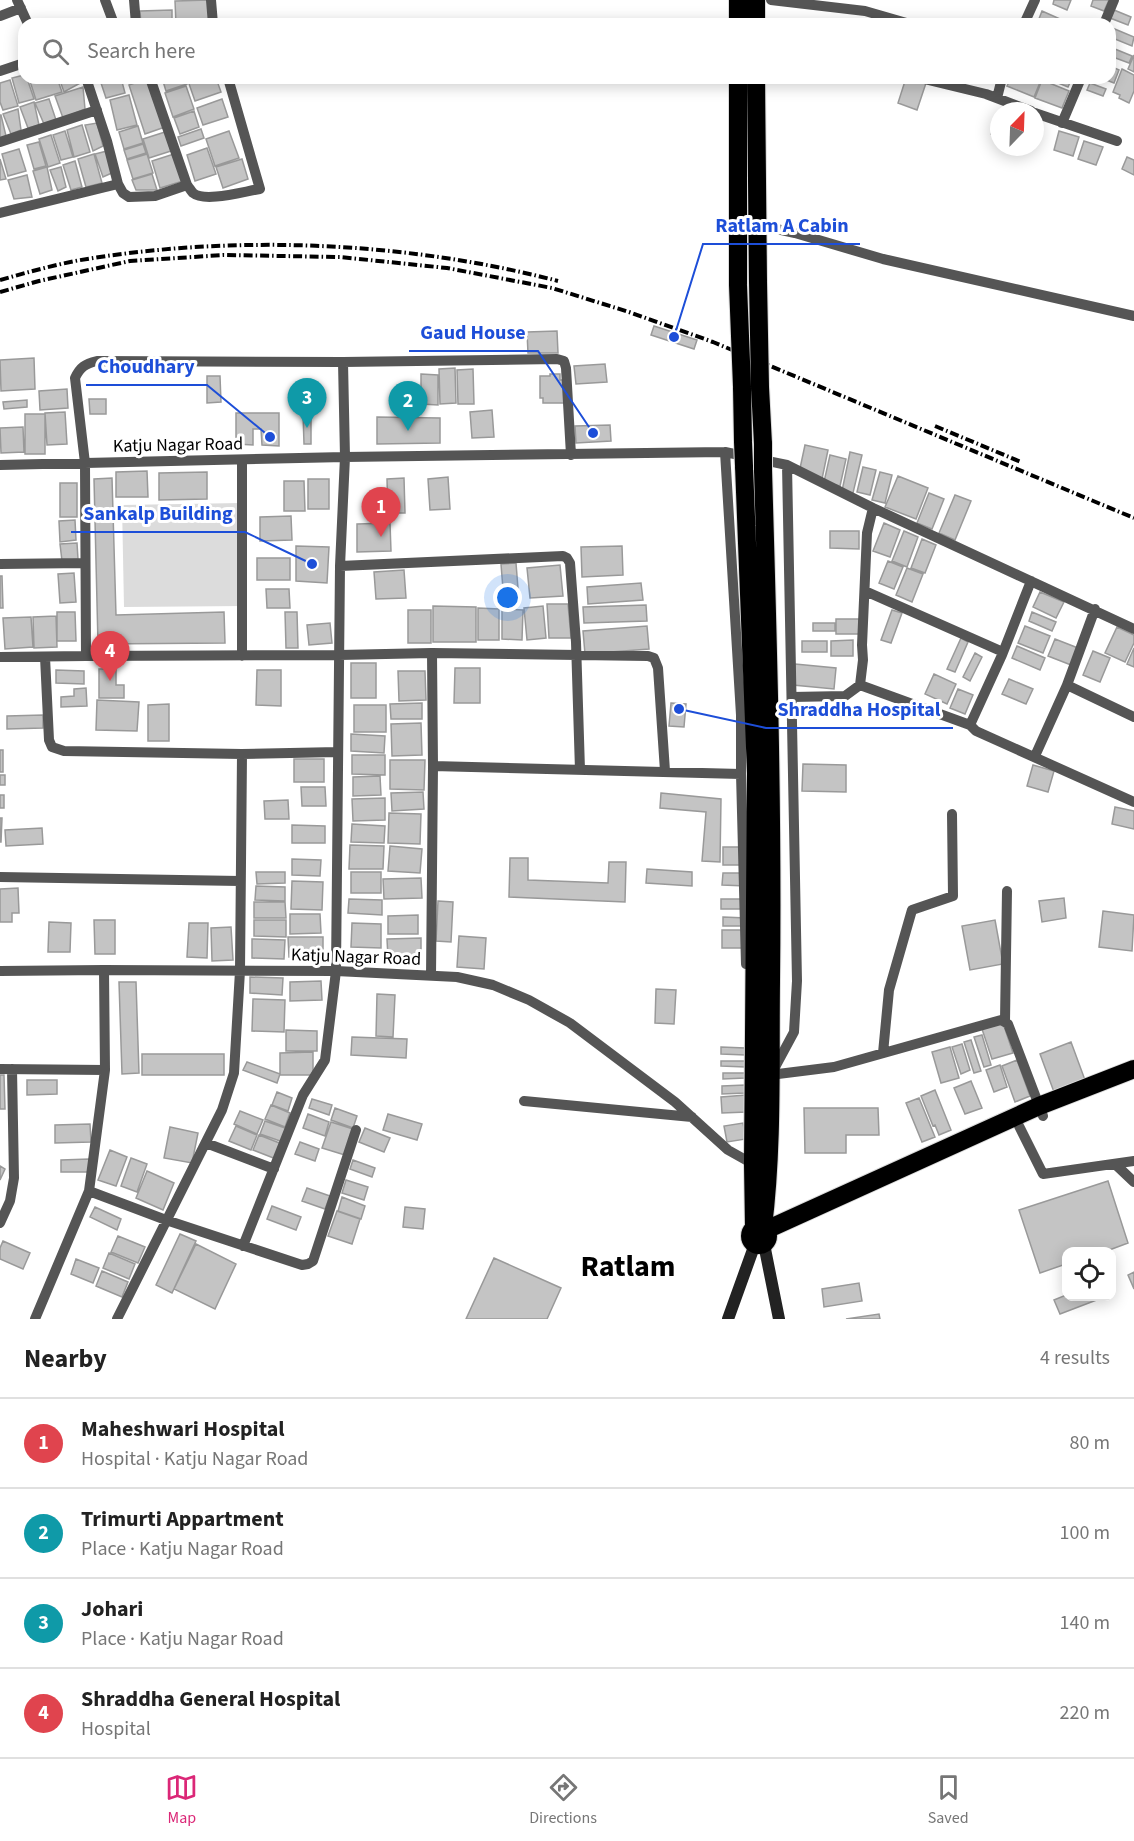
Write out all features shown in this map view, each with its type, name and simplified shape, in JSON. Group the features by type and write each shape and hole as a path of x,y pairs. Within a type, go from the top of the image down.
{"highway":[{"path":"738,0 738,18"},
{"path":"756,0 756,18"},
{"path":"738,84 738,285 751,387 763,444 767,572 772,882 762,1073 753,1164 762,1235"},
{"path":"756,84 758,282 751,387 743,441 756,773 762,1073 768,1186 762,1235"},
{"path":"762,1235 1134,1069"},
{"path":"762,1235 1019,1126 1041,1111 1134,1080"}],"main road":[{"path":"728,1319 762,1235"},
{"path":"762,1235 779,1319"}],"street":[{"path":"105,0 112,18"},
{"path":"134,0 136,18"},
{"path":"211,0 212,18"},
{"path":"771,0 865,11 889,18"},
{"path":"1027,18 1035,0"},
{"path":"1106,18 1114,0"},
{"path":"0,15 19,4 25,18"},
{"path":"0,71 18,65"},
{"path":"88,84 118,184 123,193 135,198 155,196 187,185"},
{"path":"152,84 187,185 193,193 213,197 260,189 230,84"},
{"path":"943,84 1007,102"},
{"path":"997,98 1000,84"},
{"path":"1062,123 1078,84"},
{"path":"0,142 96,110"},
{"path":"1044,116 1117,141"},
{"path":"0,213 118,184"},
{"path":"758,225 905,264 1134,316"},
{"path":"86,656 85,463 75,378 78,371 86,364 97,362 557,359 564,361 567,368 571,455"},
{"path":"243,1246 303,1095 325,1060 336,971 340,566 345,458 344,362"},
{"path":"725,452 741,715 747,1014 762,1073"},
{"name":"Katju Nagar Road","path":"0,465 725,452 787,465 873,508 1134,629"},
{"path":"242,461 242,656"},
{"path":"762,1073 794,1032 797,981 787,465"},
{"path":"792,697 845,696 860,685 864,660 862,645 867,533 873,508"},
{"path":"340,566 563,556 567,558 570,563 576,654 580,770"},
{"path":"0,564 85,563"},
{"path":"970,725 1003,652 1031,581"},
{"path":"865,591 1003,652"},
{"path":"1035,756 1067,685 1095,609"},
{"path":"0,657 432,653 648,656 654,658 658,668 665,771"},
{"path":"431,976 432,653"},
{"path":"45,657 49,740 52,747 64,751 242,754 338,752"},
{"path":"860,685 970,725 974,730 1134,801"},
{"path":"1067,685 1134,717"},
{"path":"117,1319 222,1110 234,1073 240,971 242,754"},
{"path":"433,766 741,774"},
{"path":"883,1053 889,990 912,910 953,896 952,814"},
{"path":"0,877 240,881"},
{"path":"1008,891 1005,1021 1041,1111"},
{"path":"35,1319 89,1191 105,1070 104,970"},
{"name":"Katju Nagar Road","path":"0,971 336,971 456,977 493,985 529,999 570,1023 675,1102 728,1150 753,1164"},
{"path":"762,1073 834,1067 1001,1020 1005,1021"},
{"path":"0,1069 105,1070"},
{"path":"0,1223 5,1198 14,1178 12,1069"},
{"path":"524,1101 692,1117"},
{"path":"1019,1126 1043,1174 1134,1161"},
{"path":"89,1191 243,1246 302,1265 308,1264 314,1261 356,1130"},
{"path":"206,1143 274,1169"},
{"path":"1115,1164 1134,1182"}],"shaded area":[{"path":"241,503 245,606 124,607 122,505"}],"building":[{"path":"209,0 210,18 176,18 175,1"},
{"path":"1054,0 1071,0 1067,10 1053,4"},
{"path":"1093,0 1109,0 1104,11 1091,6"},
{"path":"172,10 172,18 141,18 140,11"},
{"path":"1114,10 1131,17 1128,25 1116,20 1116,18 1110,18"},
{"path":"1042,11 1058,18 1039,18"},
{"path":"1116,30 1134,37 1132,46 1116,39"},
{"path":"1116,49 1132,56 1129,63 1116,58"},
{"path":"1134,55 1134,72 1128,69"},
{"path":"1122,69 1134,75 1134,91 1129,103 1113,92"},
{"path":"18,76 18,84 29,84 34,99 19,103 12,78"},
{"path":"10,80 18,106 3,110 0,102 0,83"},
{"path":"31,84 59,84 62,92 36,100"},
{"path":"61,84 78,84 64,92"},
{"path":"101,84 123,84 125,93 106,98"},
{"path":"151,84 165,127 145,134 129,85"},
{"path":"164,84 187,84 166,91"},
{"path":"189,84 218,84 221,92 195,101"},
{"path":"904,84 926,84 917,110 898,103"},
{"path":"1008,84 1039,84 1034,97 1007,86"},
{"path":"1040,84 1052,84 1069,91 1062,108 1035,98"},
{"path":"1090,84 1106,89 1103,96 1087,90"},
{"path":"186,86 194,109 173,117 165,93"},
{"path":"83,87 85,109 63,118 55,96"},
{"path":"129,95 137,125 117,130 110,100"},
{"path":"49,99 56,120 44,124 35,103"},
{"path":"222,99 228,117 203,125 197,108"},
{"path":"34,102 39,125 28,128 20,107"},
{"path":"18,109 21,130 11,134 3,114"},
{"path":"194,111 199,127 180,134 174,118"},
{"path":"0,115 6,136 0,138"},
{"path":"97,123 103,146 93,151 85,125"},
{"path":"82,125 90,152 74,157 67,130"},
{"path":"138,126 143,143 124,149 119,132"},
{"path":"201,129 204,138 181,146 178,137"},
{"path":"65,131 73,157 61,160 53,135"},
{"path":"229,131 239,158 215,166 206,139"},
{"path":"1059,131 1079,137 1073,156 1054,150"},
{"path":"165,132 171,151 149,158 143,139"},
{"path":"51,135 60,163 48,167 39,139"},
{"path":"1084,141 1103,147 1096,165 1078,159"},
{"path":"39,142 46,166 34,169 27,145"},
{"path":"143,144 146,153 127,159 124,150"},
{"path":"207,148 216,174 195,181 187,155"},
{"path":"19,149 26,171 8,176 2,154"},
{"path":"107,151 114,172 103,177 95,154"},
{"path":"94,154 102,183 86,187 78,159"},
{"path":"147,154 153,173 133,179 127,160"},
{"path":"174,154 183,181 160,188 152,161"},
{"path":"1127,157 1134,160 1134,175 1122,169"},
{"path":"0,159 6,179 0,180"},
{"path":"242,159 248,179 223,188 216,167"},
{"path":"75,161 82,187 71,190 63,165"},
{"path":"47,167 52,190 40,194 33,171"},
{"path":"61,167 66,187 58,191 50,170"},
{"path":"152,174 157,190 136,190 132,180"},
{"path":"27,175 32,197 14,199 8,180"},
{"path":"654,326 697,340 694,349 651,335"},
{"path":"557,331 558,353 528,353 527,332"},
{"path":"34,358 35,389 1,391 0,360"},
{"path":"605,364 607,382 576,384 574,366"},
{"path":"455,368 456,403 440,404 439,369"},
{"path":"473,369 474,404 458,404 457,370"},
{"path":"421,374 438,375 438,405 421,404"},
{"path":"550,374 560,374 560,380 564,380 564,403 543,403 543,398 540,398 540,376 550,376"},
{"path":"207,376 220,376 221,402 207,403"},
{"path":"67,389 68,408 40,410 39,391"},
{"path":"89,399 106,399 106,414 90,414"},
{"path":"27,400 27,407 4,409 3,402"},
{"path":"492,410 494,437 472,438 470,412"},
{"path":"65,412 67,444 47,445 45,413"},
{"path":"236,413 279,413 279,446 262,445 261,429 253,429 253,445 236,444"},
{"path":"303,413 311,413 311,444 304,444"},
{"path":"25,414 45,414 45,454 25,454"},
{"path":"377,417 440,418 440,443 377,444"},
{"path":"610,425 611,441 576,443 575,426"},
{"path":"23,427 24,452 1,453 0,428"},
{"path":"805,445 828,450 822,479 799,473"},
{"path":"850,452 862,455 853,493 842,491"},
{"path":"830,455 846,459 840,486 824,482"},
{"path":"863,467 876,470 870,495 857,492"},
{"path":"147,471 148,497 116,497 116,472"},
{"path":"207,472 207,499 159,500 159,473"},
{"path":"880,472 892,475 885,503 872,500"},
{"path":"898,476 928,488 916,519 885,507"},
{"path":"448,477 450,509 430,510 428,479"},
{"path":"112,478 116,615 224,612 225,643 98,644 94,479"},
{"path":"404,478 405,513 388,513 387,479"},
{"path":"308,479 329,479 329,509 308,509"},
{"path":"284,481 304,481 305,511 284,511"},
{"path":"60,483 77,483 77,517 60,517"},
{"path":"929,493 944,499 932,529 917,523"},
{"path":"955,495 971,501 955,540 939,533"},
{"path":"291,516 292,540 260,541 260,517"},
{"path":"75,520 76,540 60,542 59,521"},
{"path":"390,523 391,551 357,552 357,524"},
{"path":"884,523 900,530 890,557 873,551"},
{"path":"830,531 859,531 859,549 830,548"},
{"path":"904,531 918,537 907,567 892,561"},
{"path":"922,539 936,545 925,573 911,568"},
{"path":"77,543 78,559 62,561 60,544"},
{"path":"296,546 329,547 327,583 296,581"},
{"path":"622,546 623,575 582,577 581,547"},
{"path":"257,558 290,558 290,580 257,580"},
{"path":"888,561 903,567 894,589 879,583"},
{"path":"516,563 519,601 504,602 501,564"},
{"path":"560,565 563,596 530,598 527,568"},
{"path":"907,568 923,574 912,602 896,595"},
{"path":"404,570 406,598 376,599 374,572"},
{"path":"74,573 76,602 60,603 58,574"},
{"path":"0,576 2,576 3,608 0,608"},
{"path":"641,583 643,600 588,604 587,587"},
{"path":"266,589 289,589 290,608 267,608"},
{"path":"1040,592 1064,602 1056,618 1033,607"},
{"path":"547,604 568,604 571,638 549,638"},
{"path":"646,605 647,621 584,623 583,607"},
{"path":"433,606 476,607 476,642 433,642"},
{"path":"543,606 546,638 527,640 524,608"},
{"path":"478,608 499,609 499,640 478,640"},
{"path":"502,609 523,610 522,640 502,639"},
{"path":"408,610 431,610 431,643 408,643"},
{"path":"892,610 902,613 891,643 881,640"},
{"path":"57,612 75,612 76,641 57,641"},
{"path":"285,612 297,612 298,648 286,648"},
{"path":"1032,612 1056,622 1052,631 1029,621"},
{"path":"56,616 57,647 34,648 33,617"},
{"path":"31,617 33,647 5,649 3,618"},
{"path":"836,619 859,619 859,634 836,634"},
{"path":"330,623 332,643 309,645 307,625"},
{"path":"813,623 835,623 835,631 813,631"},
{"path":"647,626 649,649 585,654 583,631"},
{"path":"1025,626 1050,636 1043,653 1018,643"},
{"path":"1117,627 1134,635 1134,643 1125,662 1105,653"},
{"path":"961,638 968,642 955,672 947,669"},
{"path":"1055,639 1078,648 1071,665 1048,656"},
{"path":"853,640 853,656 831,656 831,641"},
{"path":"802,641 827,641 827,652 802,652"},
{"path":"1017,646 1045,658 1040,670 1012,658"},
{"path":"1134,648 1134,667 1127,664"},
{"path":"1093,651 1110,658 1100,682 1083,675"},
{"path":"975,653 982,657 970,681 963,677"},
{"path":"351,663 376,663 376,698 351,698"},
{"path":"795,664 836,668 834,689 793,685"},
{"path":"455,668 480,668 480,703 454,703"},
{"path":"99,669 116,669 116,685 124,685 124,698 99,698"},
{"path":"56,670 84,671 84,684 56,683"},
{"path":"257,670 281,670 281,706 256,705"},
{"path":"398,671 425,671 426,700 399,701"},
{"path":"934,674 956,684 947,704 925,694"},
{"path":"1009,679 1033,689 1026,704 1002,694"},
{"path":"86,688 87,706 61,707 61,697 74,696 74,689"},
{"path":"958,689 973,695 965,714 950,708"},
{"path":"97,700 139,702 137,731 96,730"},
{"path":"422,703 422,719 391,719 390,704"},
{"path":"671,703 686,704 684,727 669,726"},
{"path":"169,704 169,741 148,741 148,705"},
{"path":"354,705 386,705 386,732 354,732"},
{"path":"43,715 43,728 7,729 7,716"},
{"path":"421,723 422,755 392,756 391,724"},
{"path":"351,734 385,736 384,753 351,751"},
{"path":"0,750 3,750 3,772 0,772"},
{"path":"352,755 385,755 385,775 352,774"},
{"path":"294,759 324,759 324,782 294,782"},
{"path":"390,760 425,760 424,790 390,789"},
{"path":"803,764 846,765 846,792 802,791"},
{"path":"1033,765 1054,771 1048,792 1027,786"},
{"path":"0,775 5,775 5,785 0,785"},
{"path":"380,776 381,795 353,796 353,777"},
{"path":"301,787 325,787 326,806 302,806"},
{"path":"423,792 424,809 392,811 391,793"},
{"path":"661,793 721,799 720,862 702,861 706,812 660,808"},
{"path":"0,795 4,795 4,808 0,808"},
{"path":"385,798 385,820 353,821 352,799"},
{"path":"288,800 289,819 265,819 264,801"},
{"path":"1115,807 1134,811 1134,829 1112,824"},
{"path":"389,813 421,814 420,844 388,843"},
{"path":"0,818 2,818 1,842 0,842"},
{"path":"352,824 385,826 384,843 351,842"},
{"path":"292,825 325,826 325,843 292,843"},
{"path":"42,828 43,844 6,846 5,830"},
{"path":"350,845 384,846 383,869 349,869"},
{"path":"390,846 422,849 420,873 388,871"},
{"path":"723,847 746,847 746,865 723,865"},
{"path":"510,858 528,858 528,880 608,883 609,862 626,862 625,902 509,897"},
{"path":"292,859 321,860 320,876 292,875"},
{"path":"647,869 692,872 692,886 646,883"},
{"path":"256,872 285,872 285,883 257,884"},
{"path":"351,872 381,872 381,893 351,893"},
{"path":"723,873 746,873 746,886 722,885"},
{"path":"421,878 422,898 384,899 383,879"},
{"path":"292,881 323,882 322,910 291,909"},
{"path":"256,886 285,887 285,901 255,900"},
{"path":"18,888 19,913 12,913 12,922 0,922 0,889"},
{"path":"1064,898 1066,918 1042,922 1039,901"},
{"path":"349,899 382,900 382,915 348,913"},
{"path":"721,899 745,899 746,909 721,909"},
{"path":"438,901 453,902 451,942 436,941"},
{"path":"254,902 285,902 286,918 254,918"},
{"path":"1103,911 1134,915 1132,951 1099,947"},
{"path":"290,914 320,914 321,933 290,934"},
{"path":"418,915 418,934 388,934 388,916"},
{"path":"723,917 746,918 746,926 723,926"},
{"path":"94,920 115,920 115,954 95,954"},
{"path":"254,920 286,920 286,937 254,936"},
{"path":"995,920 1003,964 970,970 962,926"},
{"path":"49,922 71,923 70,952 48,952"},
{"path":"189,923 208,923 207,958 187,957"},
{"path":"352,923 381,924 381,948 351,947"},
{"path":"231,927 233,960 212,961 211,928"},
{"path":"722,930 745,930 745,948 722,948"},
{"path":"459,936 486,938 484,969 457,967"},
{"path":"288,937 323,937 323,957 289,957"},
{"path":"421,938 421,957 388,958 387,939"},
{"path":"252,939 285,940 284,959 252,958"},
{"path":"250,977 283,978 282,995 250,993"},
{"path":"321,981 322,1000 290,1001 290,982"},
{"path":"119,982 136,982 139,1073 122,1074"},
{"path":"656,989 676,990 674,1024 655,1023"},
{"path":"377,994 395,995 393,1037 376,1036"},
{"path":"253,999 285,1000 284,1032 252,1031"},
{"path":"1003,1023 1013,1053 992,1059 982,1029"},
{"path":"286,1030 317,1031 317,1051 286,1051"},
{"path":"982,1035 991,1065 984,1067 974,1037"},
{"path":"352,1037 407,1039 406,1058 351,1055"},
{"path":"971,1040 981,1071 974,1073 964,1042"},
{"path":"1071,1042 1085,1080 1054,1092 1040,1054"},
{"path":"962,1044 970,1070 961,1074 952,1047"},
{"path":"721,1047 745,1048 745,1055 721,1054"},
{"path":"950,1047 959,1078 941,1083 932,1052"},
{"path":"313,1052 313,1075 280,1075 280,1053"},
{"path":"142,1054 224,1054 224,1075 142,1075"},
{"path":"1017,1060 1030,1096 1015,1102 1002,1066"},
{"path":"721,1061 745,1061 745,1067 721,1066"},
{"path":"247,1062 280,1074 277,1083 243,1070"},
{"path":"1000,1065 1007,1087 994,1092 986,1070"},
{"path":"723,1073 745,1073 745,1078 723,1079"},
{"path":"0,1075 4,1075 5,1109 0,1109"},
{"path":"27,1080 57,1080 57,1094 27,1095"},
{"path":"971,1081 982,1108 965,1114 954,1088"},
{"path":"745,1085 745,1093 722,1094 722,1086"},
{"path":"935,1090 951,1130 939,1135 921,1096"},
{"path":"277,1092 292,1098 288,1111 272,1105"},
{"path":"746,1095 747,1112 722,1113 721,1097"},
{"path":"919,1098 935,1137 922,1142 906,1103"},
{"path":"312,1099 332,1105 329,1115 309,1108"},
{"path":"271,1105 290,1113 285,1127 265,1119"},
{"path":"335,1108 357,1116 353,1128 331,1120"},
{"path":"804,1108 878,1108 879,1135 846,1135 846,1153 805,1153"},
{"path":"240,1111 263,1120 257,1134 234,1124"},
{"path":"308,1114 329,1122 325,1136 303,1128"},
{"path":"388,1114 422,1124 417,1140 383,1130"},
{"path":"265,1121 288,1129 283,1142 260,1134"},
{"path":"331,1122 353,1129 345,1155 322,1148"},
{"path":"743,1123 746,1139 727,1142 724,1126"},
{"path":"90,1124 91,1142 55,1143 55,1125"},
{"path":"236,1126 257,1135 251,1150 229,1141"},
{"path":"170,1127 198,1133 192,1163 164,1158"},
{"path":"365,1128 390,1138 384,1152 359,1142"},
{"path":"259,1135 282,1144 276,1159 253,1150"},
{"path":"300,1142 319,1149 315,1161 295,1154"},
{"path":"110,1150 127,1157 116,1186 98,1180"},
{"path":"131,1158 147,1164 137,1192 121,1186"},
{"path":"89,1159 89,1172 61,1172 61,1160"},
{"path":"353,1160 375,1168 372,1177 350,1169"},
{"path":"0,1166 5,1169 0,1180"},
{"path":"147,1171 174,1183 163,1210 136,1198"},
{"path":"346,1180 368,1187 364,1200 342,1193"},
{"path":"1108,1181 1128,1243 1116,1248 1062,1247 1062,1265 1040,1273 1019,1210"},
{"path":"307,1188 330,1196 325,1209 302,1201"},
{"path":"342,1197 365,1206 361,1219 338,1211"},
{"path":"272,1206 301,1217 296,1230 267,1219"},
{"path":"95,1207 121,1219 117,1230 90,1217"},
{"path":"405,1207 425,1209 423,1229 403,1227"},
{"path":"337,1211 360,1219 352,1244 328,1236"},
{"path":"180,1234 196,1241 172,1293 156,1285"},
{"path":"118,1236 145,1247 138,1263 111,1252"},
{"path":"3,1241 30,1253 23,1269 0,1259 0,1248"},
{"path":"196,1244 236,1264 215,1309 174,1289"},
{"path":"109,1253 135,1264 129,1279 103,1268"},
{"path":"494,1258 561,1288 547,1319 466,1319"},
{"path":"76,1259 99,1268 93,1283 71,1274"},
{"path":"102,1271 128,1282 122,1297 96,1286"},
{"path":"1134,1272 1134,1289 1128,1275"},
{"path":"859,1283 862,1301 824,1307 822,1289"},
{"path":"1062,1297 1062,1301 1094,1301 1060,1314 1054,1300"},
{"path":"879,1314 880,1319 846,1319"}],"railway":[{"path":"0,280 75,261 134,252 256,245 318,246 440,257 558,281"},
{"path":"0,292 130,261 224,255 340,257 447,268 552,288 713,342 1134,518"},
{"path":"935,426 1021,462"}],"place":[{"name":"Ratlam A Cabin","path":"674,337"},
{"name":"Johari","path":"307,428"},
{"name":"Trimurti Appartment","path":"408,431"},
{"name":"Gaud House","path":"593,433"},
{"name":"Choudhary","path":"270,437"},
{"name":"Maheshwari Hospital","path":"381,537"},
{"name":"Sankalp Building","path":"312,564"},
{"name":"Shraddha General Hospital","path":"110,681"},
{"name":"Shraddha Hospital","path":"679,709"}],"district":[{"name":"Ratlam","path":"628,1266"}]}
